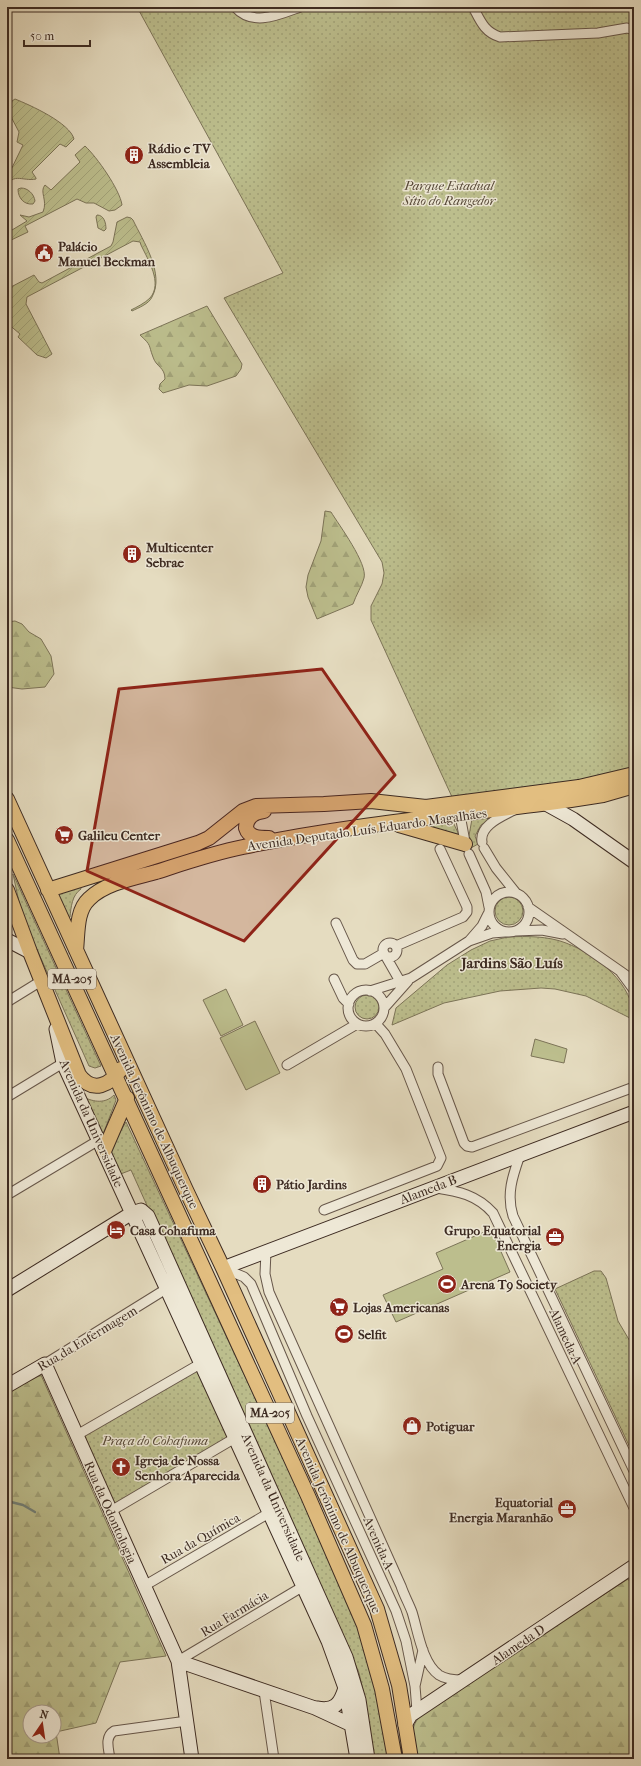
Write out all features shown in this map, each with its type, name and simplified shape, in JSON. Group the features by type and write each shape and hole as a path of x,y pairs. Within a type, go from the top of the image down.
{"main road":[{"name":"Avenida Deputado Luís Eduardo Magalhães","path":"48,890 198,843 209,838 239,813 251,807 371,801 426,807 579,787 634,774"},
{"name":"Avenida Deputado Luís Eduardo Magalhães","path":"76,951 80,916 83,907 92,896 125,881 209,855 256,844 319,833 546,804 603,795 634,786"},
{"name":"Avenida Jerônimo de Albuquerque","path":"7,799 223,1268 377,1609 394,1666 411,1759"},
{"path":"319,833 257,837 249,834 246,826 250,817 258,812 323,808 371,801"},
{"path":"393,823 467,849"},
{"name":"Avenida Jerônimo de Albuquerque","path":"7,840 308,1496 364,1625 382,1689 395,1759"},
{"path":"7,854 27,882"},
{"name":"Avenida da Universidade","path":"7,890 10,910 30,952 82,1079 88,1083 100,1085 107,1083 116,1076 127,1061"},
{"path":"101,1146 126,1098"}],"street":[{"path":"234,7 247,17 266,18 300,7"},
{"path":"473,7 483,27 493,35 500,37 598,33 626,28 634,30"},
{"path":"571,800 568,804 567,811 573,819"},
{"path":"546,804 573,819 634,862"},
{"path":"460,815 467,849 486,892 489,910 494,925 509,931 519,929 527,920 528,907 526,901 516,892 496,868 483,845 482,837 486,828 519,807"},
{"path":"384,954 389,957 393,956 396,953 396,946 463,917 467,912 440,850"},
{"path":"370,991 380,997 384,1008 384,1014 376,1024 366,1026 358,1024 349,1013 352,1000 359,992 370,991 411,978 468,941 482,926 496,896 509,891 516,892"},
{"path":"528,907 634,981"},
{"path":"336,923 356,964 365,964 384,954"},
{"path":"468,941 492,933 534,930 553,932 571,938"},
{"path":"7,940 30,952"},
{"path":"384,954 401,982"},
{"path":"620,971 634,990"},
{"path":"384,1008 411,978"},
{"path":"7,1002 41,981"},
{"name":"Avenida da Universidade","path":"52,1008 63,1063 200,1364 219,1390"},
{"path":"287,1065 358,1024"},
{"path":"324,1210 437,1166 441,1158 406,1069 385,1034 376,1024"},
{"path":"7,1097 63,1063"},
{"path":"438,1067 438,1074 464,1143 467,1146 472,1146 634,1087"},
{"name":"Alameda B","path":"223,1268 634,1112"},
{"path":"7,1195 101,1146"},
{"name":"Alameda A","path":"520,1155 510,1191 509,1200 513,1216 634,1471"},
{"name":"Alameda A","path":"434,1187 466,1194 481,1202 493,1213 634,1508"},
{"name":"Avenida da Universidade","path":"132,1213 141,1210 148,1216 219,1390 338,1639 351,1688 357,1726 357,1759"},
{"path":"7,1290 132,1213"},
{"name":"Avenida A","path":"266,1251 265,1274 268,1292 356,1483 401,1586 412,1613 423,1650 433,1668 440,1676 450,1679 463,1680"},
{"name":"Avenida A","path":"223,1268 244,1277 251,1284 307,1416 398,1617 406,1641 417,1711"},
{"name":"Rua da Enfermagem","path":"7,1386 166,1289"},
{"name":"Rua da Odontologia","path":"45,1364 178,1661 192,1759"},
{"path":"77,1435 200,1364"},
{"name":"Avenida da Universidade","path":"227,1407 234,1438 302,1587 351,1688"},
{"path":"307,1416 321,1409"},
{"path":"111,1512 234,1438"},
{"name":"Rua da Química","path":"144,1586 269,1513"},
{"name":"Alameda D","path":"405,1725 408,1718 417,1711 633,1565"},
{"name":"Rua Farmácia","path":"178,1661 302,1587"},
{"name":"Avenida A","path":"414,1686 423,1650"},
{"path":"178,1661 315,1708 357,1726"},
{"path":"315,1708 326,1709 337,1705 351,1688"},
{"path":"264,1691 274,1759"},
{"path":"110,1759 108,1743 109,1736 114,1731 187,1721"},
{"name":"Avenida da Universidade","path":"357,1726 368,1759"}],"highlighted area":[{"path":"322,669 395,775 244,941 87,871 119,689"}],"green space":[{"name":"Parque Estadual Sítio do Rangedor","path":"137,7 634,7 634,767 583,782 452,797 371,620 371,606 382,584 384,573 382,562 224,298 283,273"},
{"path":"15,99 49,115 58,121 71,133 74,139 66,147 60,144 32,172 36,179 14,179 8,185 7,192 7,178 23,145 17,142 19,132 9,113 12,101"},
{"path":"85,146 96,158 107,174 117,191 122,205 115,210 109,211 94,203 86,203 77,199 25,226 28,232 7,242 7,233 27,221 20,215 29,217 43,212 45,204 43,188 45,185 51,190 80,162 75,155"},
{"path":"21,188 28,190 32,194 35,201 33,204 24,202 20,198 18,189"},
{"path":"97,215 101,216 106,224 106,229 104,231 98,228"},
{"path":"127,217 131,218 151,258 156,278 154,290 155,279 150,264 140,242 133,241 27,297 26,304 52,354 46,358 37,355 18,337 20,334 7,323 7,289 34,275 39,282 42,283 111,246 117,222"},
{"path":"153,293 151,299 146,304 132,311 131,310 150,298"},
{"path":"207,306 242,364 241,369 236,376 207,386 189,385 163,393 159,389 160,384 165,379 164,372 154,360 148,343 140,335"},
{"path":"325,511 331,512 352,545 362,564 364,578 353,604 317,619 308,597 306,587 308,575 321,541"},
{"path":"15,621 22,624 29,632 41,639 51,656 54,674 45,687 22,689 7,687 7,622"},
{"path":"498,815 481,825 475,836 478,844 471,848 468,841 472,819"},
{"path":"453,822 459,835 412,827"},
{"path":"13,874 101,1066 95,1068 89,1066 22,916"},
{"path":"80,886 81,889 74,898 70,917 68,918 57,894"},
{"path":"509,897 519,901 523,911 519,921 509,925 499,921 495,911 499,901"},
{"path":"508,937 552,939 578,948 590,955 612,972 621,983 628,994 634,1020 586,996 555,989 541,988 500,991 444,1003 392,1025 396,1008 447,965 471,950 490,941"},
{"path":"226,989 243,1025 221,1036 203,1000"},
{"path":"367,995 376,998 379,1007 376,1016 367,1019 358,1016 355,1007 358,998"},
{"path":"255,1021 280,1073 246,1090 220,1038"},
{"path":"535,1039 567,1049 564,1063 531,1056"},
{"path":"114,1095 116,1100 102,1137 83,1097 91,1100 103,1101"},
{"path":"126,1122 291,1475 359,1629 374,1675 389,1759 373,1759 364,1694 359,1673 341,1630 314,1576 131,1170 118,1175 108,1152"},
{"name":"Arena T9 Society","path":"491,1229 510,1272 396,1322 383,1295 443,1269 436,1253"},
{"path":"594,1271 601,1271 606,1278 618,1321 634,1348 634,1456 555,1289"},
{"name":"Praça do Cohafuma","path":"200,1368 235,1443 110,1511 76,1436"},
{"path":"41,1375 166,1656 120,1662 96,1723 62,1731 62,1704 22,1704 22,1744 58,1744 60,1759 7,1759 7,1392"},
{"path":"628,1579 634,1588 634,1759 417,1759 413,1737 414,1726 416,1721 427,1709"}],"waterway":[{"path":"7,1501 23,1505 35,1512"}],"place":[{"name":"Rádio e TV Assembleia","path":"134,155"},
{"name":"Palácio Manuel Beckman","path":"44,253"},
{"name":"Multicenter Sebrae","path":"132,554"},
{"name":"Galileu Center","path":"64,835"},
{"name":"Pátio Jardins","path":"262,1184"},
{"name":"Casa Cohafuma","path":"116,1230"},
{"name":"Grupo Equatorial Energia","path":"555,1237"},
{"name":"Arena T9 Society","path":"447,1284"},
{"name":"Lojas Americanas","path":"339,1307"},
{"name":"Selfit","path":"344,1334"},
{"name":"Potiguar","path":"412,1426"},
{"name":"Igreja de Nossa Senhora Aparecida","path":"121,1467"},
{"name":"Equatorial Energia Maranhão","path":"567,1509"}],"district":[{"name":"Jardins São Luís","path":"512,963"}]}
